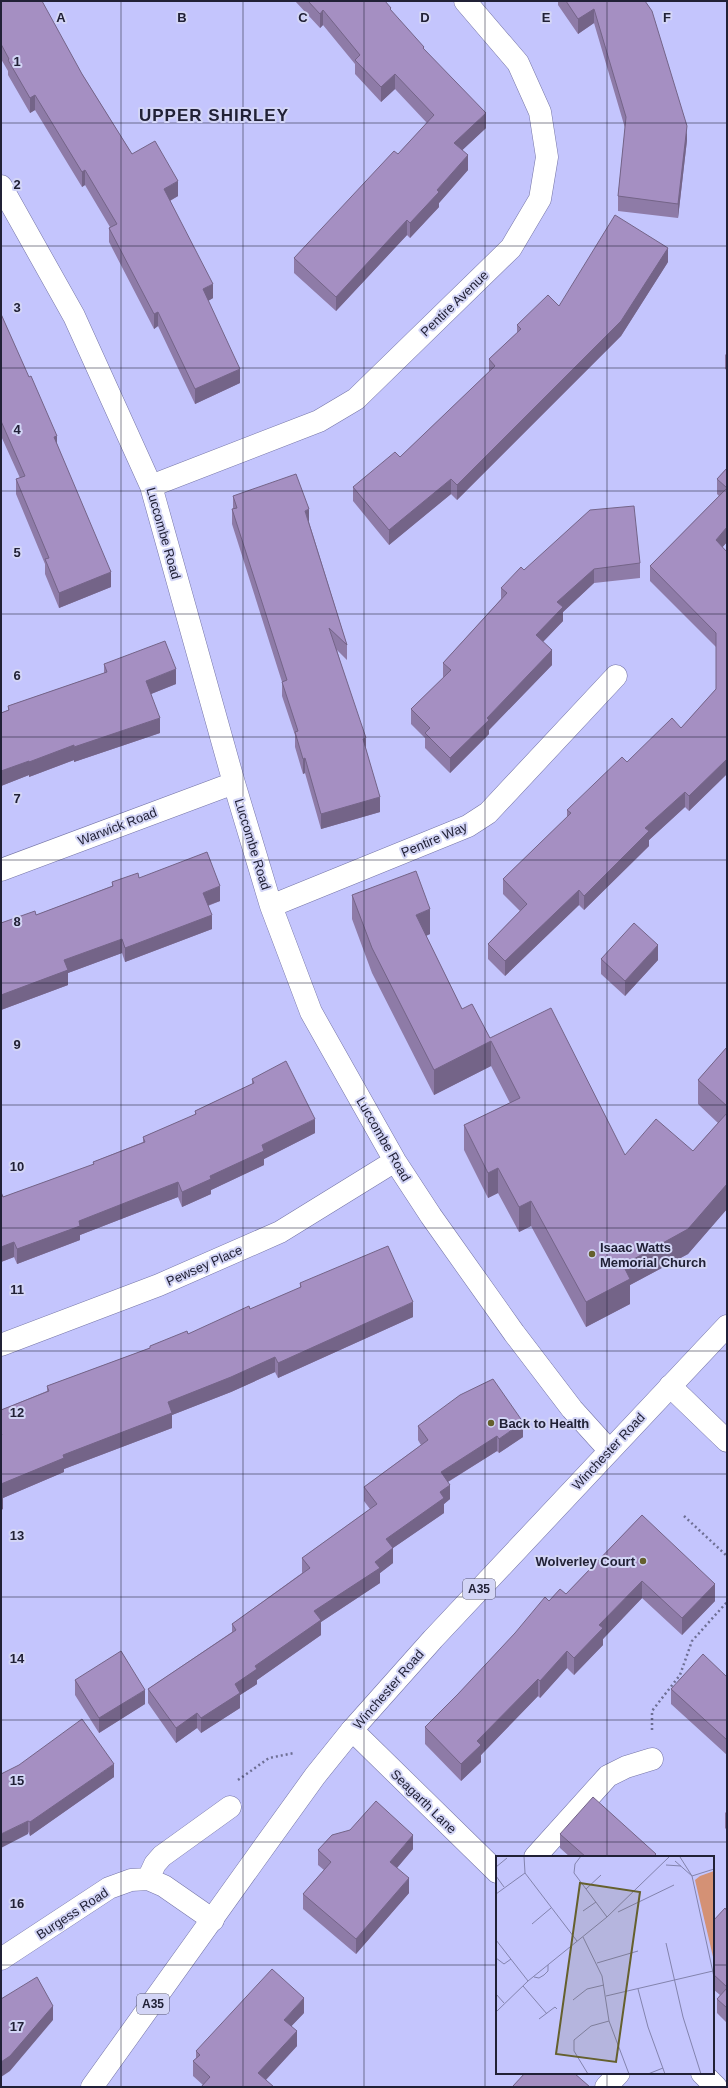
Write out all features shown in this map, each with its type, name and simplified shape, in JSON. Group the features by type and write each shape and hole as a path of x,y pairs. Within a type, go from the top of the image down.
{"street":[{"name":"Pentire Avenue","path":"151,486 319,421 356,399 510,248 540,198 547,157 540,112 518,63 465,1"},
{"name":"Luccombe Road","path":"1,186 74,316 151,486 234,783 271,906 312,1012 395,1161 431,1216 514,1333 572,1409 609,1450"},
{"name":"Pentire Way","path":"271,906 468,826 488,813 616,676"},
{"name":"Warwick Road","path":"1,870 234,783"},
{"name":"Pewsey Place","path":"1,1345 159,1285 280,1232 395,1161"},
{"name":"Winchester Road","path":"92,2087 315,1776 352,1730 428,1644 727,1326"},
{"path":"670,1386 727,1441"},
{"name":"Seagarth Lane","path":"352,1730 496,1871"},
{"path":"536,1856 608,1776 626,1767 652,1759"},
{"path":"213,1920 164,1886 148,1879 154,1864 162,1856 230,1807"},
{"name":"Burgess Road","path":"1,1959 109,1888 131,1880 148,1879"},
{"path":"606,2087 618,2074"},
{"path":"703,2074 716,2087"}],"path":[{"path":"684,1516 727,1556"},
{"path":"652,1759 652,1711 680,1675 692,1640 727,1602"}],"building":[{"path":"1,1 42,1 82,74 132,154 155,141 178,181 164,189 213,284 203,289 240,369 195,389 158,312 154,314 109,228 117,224 85,170 82,172 35,95 30,98 8,60 9,59 1,44"},
{"path":"308,1 385,1 391,8 390,9 424,47 423,48 486,113 454,143 468,155 437,190 439,192 410,223 407,220 336,297 294,258 394,151 398,154 434,115 395,74 381,87 355,60 360,55 323,10 320,14"},
{"path":"566,1 645,1 652,11 687,126 678,204 618,196 626,117 594,9 578,19"},
{"path":"615,215 668,248 621,321 457,485 451,479 389,530 353,487 395,452 400,457 495,366 489,359 521,329 517,325 548,295 559,306"},
{"path":"1,314 29,377 31,376 57,436 54,437 111,572 59,593 45,559 49,558 16,479 25,476 1,421"},
{"path":"727,468 727,488 717,479"},
{"path":"296,474 309,509 305,511 347,645 329,628 366,738 363,739 380,797 321,814 305,758 303,759 295,732 298,731 282,682 287,680 232,509 237,508 233,496"},
{"path":"727,488 727,527 716,540 727,552 727,759 689,796 685,792 645,828 649,831 584,896 579,890 505,961 488,944 527,904 503,879 571,813 567,810 622,757 627,762 672,718 681,728 716,689 716,633 650,566"},
{"path":"634,506 640,563 594,569 557,602 563,607 536,635 552,650 487,718 489,720 450,758 425,733 430,728 411,709 451,670 443,663 507,593 501,588 521,567 524,570 590,510"},
{"path":"165,641 176,669 146,681 160,718 74,747 74,745 1,771 1,713 9,710 8,706 107,672 104,664"},
{"path":"207,852 220,886 203,893 212,915 125,948 122,939 64,960 68,970 1,995 1,923 35,911 36,915 113,886 112,882 138,873 139,878"},
{"path":"416,871 430,909 416,915 462,1009 472,1004 490,1038 551,1008 625,1155 656,1119 693,1151 727,1113 727,1184 688,1229 623,1265 630,1279 586,1302 531,1201 519,1207 498,1168 488,1173 464,1125 520,1098 491,1041 434,1070 372,948 352,895"},
{"path":"634,923 658,945 625,981 601,959"},
{"path":"727,1047 727,1106 698,1080"},
{"path":"286,1061 315,1119 262,1145 264,1151 210,1176 211,1179 182,1192 178,1182 79,1221 80,1226 17,1249 14,1242 1,1247 1,1192 3,1197 94,1164 93,1162 145,1142 143,1137 196,1114 195,1111 254,1083 252,1079"},
{"path":"388,1246 413,1302 278,1363 275,1357 231,1377 168,1402 172,1413 63,1455 64,1458 1,1484 1,1410 49,1391 47,1386 150,1348 150,1346 187,1331 188,1334 249,1306 250,1309 301,1287 300,1283"},
{"path":"493,1379 523,1422 499,1439 497,1436 441,1472 450,1485 440,1492 444,1498 386,1539 393,1548 375,1562 380,1568 314,1611 321,1620 255,1666 257,1669 235,1684 240,1693 201,1718 197,1713 176,1728 148,1689 236,1630 232,1624 310,1568 302,1558 377,1504 364,1487 428,1440 418,1426 460,1395"},
{"path":"642,1515 715,1584 682,1618 642,1581 599,1625 603,1628 574,1658 567,1651 540,1681 538,1679 477,1741 481,1745 461,1764 425,1727 515,1633 545,1597 549,1601 560,1589 566,1594"},
{"path":"121,1651 145,1690 99,1718 75,1680"},
{"path":"703,1654 727,1677 727,1740 671,1689"},
{"path":"82,1719 114,1764 30,1822 28,1821 1,1834 1,1774 19,1765"},
{"path":"593,1797 656,1854 654,1856 585,1856 560,1834"},
{"path":"376,1801 413,1835 390,1862 409,1878 356,1939 303,1894 331,1862 318,1850 332,1835 350,1830"},
{"path":"725,1908 727,1911 727,1987 714,1975 714,1920"},
{"path":"272,1969 304,1998 284,2020 297,2031 258,2073 274,2087 201,2087 210,2077 193,2061 200,2055 196,2051"},
{"path":"37,1977 53,2006 10,2056 1,2062 1,1999"},
{"path":"727,1988 727,2008 717,1999"},
{"path":"524,2074 575,2074 590,2087 514,2087 513,2086"}],"place":[{"name":"Isaac Watts Memorial Church","path":"592,1254"},
{"name":"Back to Health","path":"491,1423"},
{"name":"Wolverley Court","path":"643,1561"}],"district":[{"name":"UPPER SHIRLEY","path":"214,115"}]}
